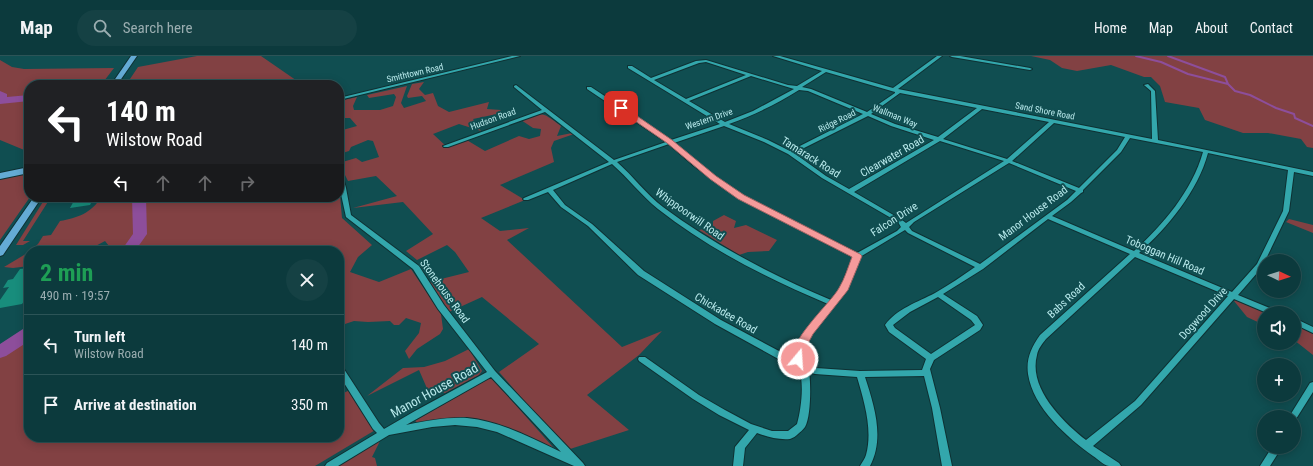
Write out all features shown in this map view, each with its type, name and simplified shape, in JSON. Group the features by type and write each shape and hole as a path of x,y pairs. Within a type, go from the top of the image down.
{"main road":[{"path":"117,80 134,56"},
{"path":"0,176 24,171"},
{"path":"0,253 35,202"}],"street":[{"name":"Smithtown Road","path":"344,98 518,56"},
{"name":"Sand Shore Road","path":"775,56 897,91 1206,151 1313,174"},
{"path":"794,61 802,56"},
{"name":"Ridge Road","path":"790,153 868,113 898,93 895,89 940,56"},
{"path":"952,56 1030,69"},
{"name":"Wallman Way","path":"650,80 702,61 787,86 809,90 894,125 1008,161 1081,191"},
{"name":"Tamarack Road","path":"630,67 724,124 766,141 790,153 824,177 900,221 910,232 980,267"},
{"name":"Western Drive","path":"526,200 613,162 755,112 800,88 825,71"},
{"path":"684,101 750,75"},
{"path":"1146,85 1153,91 1155,141"},
{"name":"Whippoorwill Road","path":"516,86 613,162 648,197 696,232 771,274 832,303"},
{"path":"589,88 670,142 713,178 741,197 857,256 843,290 809,332 797,356 806,377 803,413 799,429 794,434 787,436 768,435 753,431 702,402 642,359"},
{"name":"Clearwater Road","path":"849,192 938,140 982,107"},
{"name":"Hudson Road","path":"446,146 546,110"},
{"name":"Falcon Drive","path":"857,256 899,232 1008,161 1051,124 1052,121"},
{"name":"Manor House Road","path":"931,358 894,332 889,325 891,322 907,310 938,294 980,267 1048,217 1081,191 1119,152 1128,136"},
{"name":"Babs Road","path":"1116,466 1064,427 1042,399 1035,383 1032,358 1035,348 1043,337 1153,237 1172,213 1198,172 1206,151"},
{"name":"Dogwood Drive","path":"1087,445 1138,403 1260,265 1286,211 1291,169"},
{"name":"Chickadee Road","path":"549,189 563,206 590,225 641,273 718,322 801,366 816,371 860,374 927,374"},
{"name":"Stonehouse Road","path":"344,194 348,216 416,268 442,307 492,373"},
{"name":"Toboggan Hill Road","path":"1048,217 1258,306"},
{"path":"938,294 974,318 978,326 931,358 928,364 927,374 936,408 947,466"},
{"path":"1301,324 1313,330"},
{"name":"Manor House Road","path":"330,466 385,432 492,373 578,464"},
{"path":"860,374 869,406 872,440 871,458 865,466"},
{"path":"344,376 376,426 385,432"},
{"path":"1297,410 1313,385"},
{"name":"Manor House Road","path":"385,432 449,423 478,423 526,440 578,464"},
{"path":"738,466 740,447 753,431"},
{"path":"1265,466 1273,454"}],"shaded area":[{"path":"197,56 261,56 296,80 129,80 138,67"},
{"path":"1031,56 1313,56 1313,148 1307,147 1301,139 1268,133 1243,133 1205,120 1199,108 1165,102 1160,86 1151,77 1144,77 1111,65 1077,71 1062,68 1050,60"},
{"path":"0,60 12,67 24,69 114,68 105,80 24,80 24,150 0,140"},
{"path":"424,82 419,89 425,95 433,93 438,106 449,112 489,102 487,109 501,110 497,114 473,119 481,131 459,124 433,134 447,147 465,139 485,151 519,136 529,139 540,136 541,129 533,128 521,120 539,114 550,118 561,126 557,136 572,133 574,134 554,141 551,148 554,162 500,185 525,200 481,218 500,231 529,228 507,240 622,347 662,331 639,355 587,395 629,430 567,450 499,372 539,344 482,297 449,312 429,282 469,272 455,252 447,245 417,260 406,251 433,234 403,202 353,208 397,196 376,176 348,181 344,173 344,162 356,158 362,162 379,157 373,141 368,140 351,147 349,151 344,152 344,130 357,126 350,118 344,118 344,100 357,97 353,106 354,110 380,110 393,106 396,97 394,94 369,98 367,95 407,86 401,103 404,108 426,101 422,96 408,98 407,96 412,84"},
{"path":"24,174 24,202 27,202 0,240 0,179"},
{"path":"43,202 48,202 23,241 30,241 23,245 16,245"},
{"path":"341,202 342,218 372,245 358,257 350,272 379,282 411,269 441,314 443,329 440,334 417,349 409,359 405,351 419,333 421,323 406,318 399,325 394,325 390,321 354,321 344,324 344,246 109,246 105,241 96,246 36,246 43,236 51,235 60,221 84,214 97,203"},
{"path":"724,215 736,221 734,228 746,225 777,240 769,251 748,252 739,255 699,230 713,227 713,221"},
{"path":"1289,219 1313,225 1313,233 1286,222"},
{"path":"24,255 24,267 4,267"},
{"path":"1236,300 1257,308 1257,322 1247,317 1234,301"},
{"path":"1301,327 1313,332 1313,355 1301,346"},
{"path":"24,331 24,442 344,442 344,393 350,390 377,429 315,466 0,466 0,348"},
{"path":"469,349 482,371 479,375 445,393 429,393 419,370 367,396 403,368 424,367 445,361"},
{"path":"491,377 559,454 493,425 418,423 415,421"},
{"path":"380,441 372,457 375,458 377,466 337,466"}],"building":[{"path":"73,202 92,202 90,205 70,208"},
{"path":"20,269 24,269 24,301 22,304 0,308 0,300 9,287 3,288 8,280 13,279"}],"waterway":[{"path":"1136,56 1161,62 1188,74 1228,84"},
{"path":"1168,56 1225,77 1228,84"},
{"path":"1228,84 1235,91 1250,95 1276,108 1294,114 1295,118 1313,126"},
{"path":"0,94 3,96 0,100 2,101 24,99"},
{"path":"132,246 140,234 139,202"},
{"path":"0,352 24,336"}],"route":[{"path":"621,108 670,142 696,165 741,197 773,215 830,241 857,256 843,290 809,332 799,351 798,359"}]}
